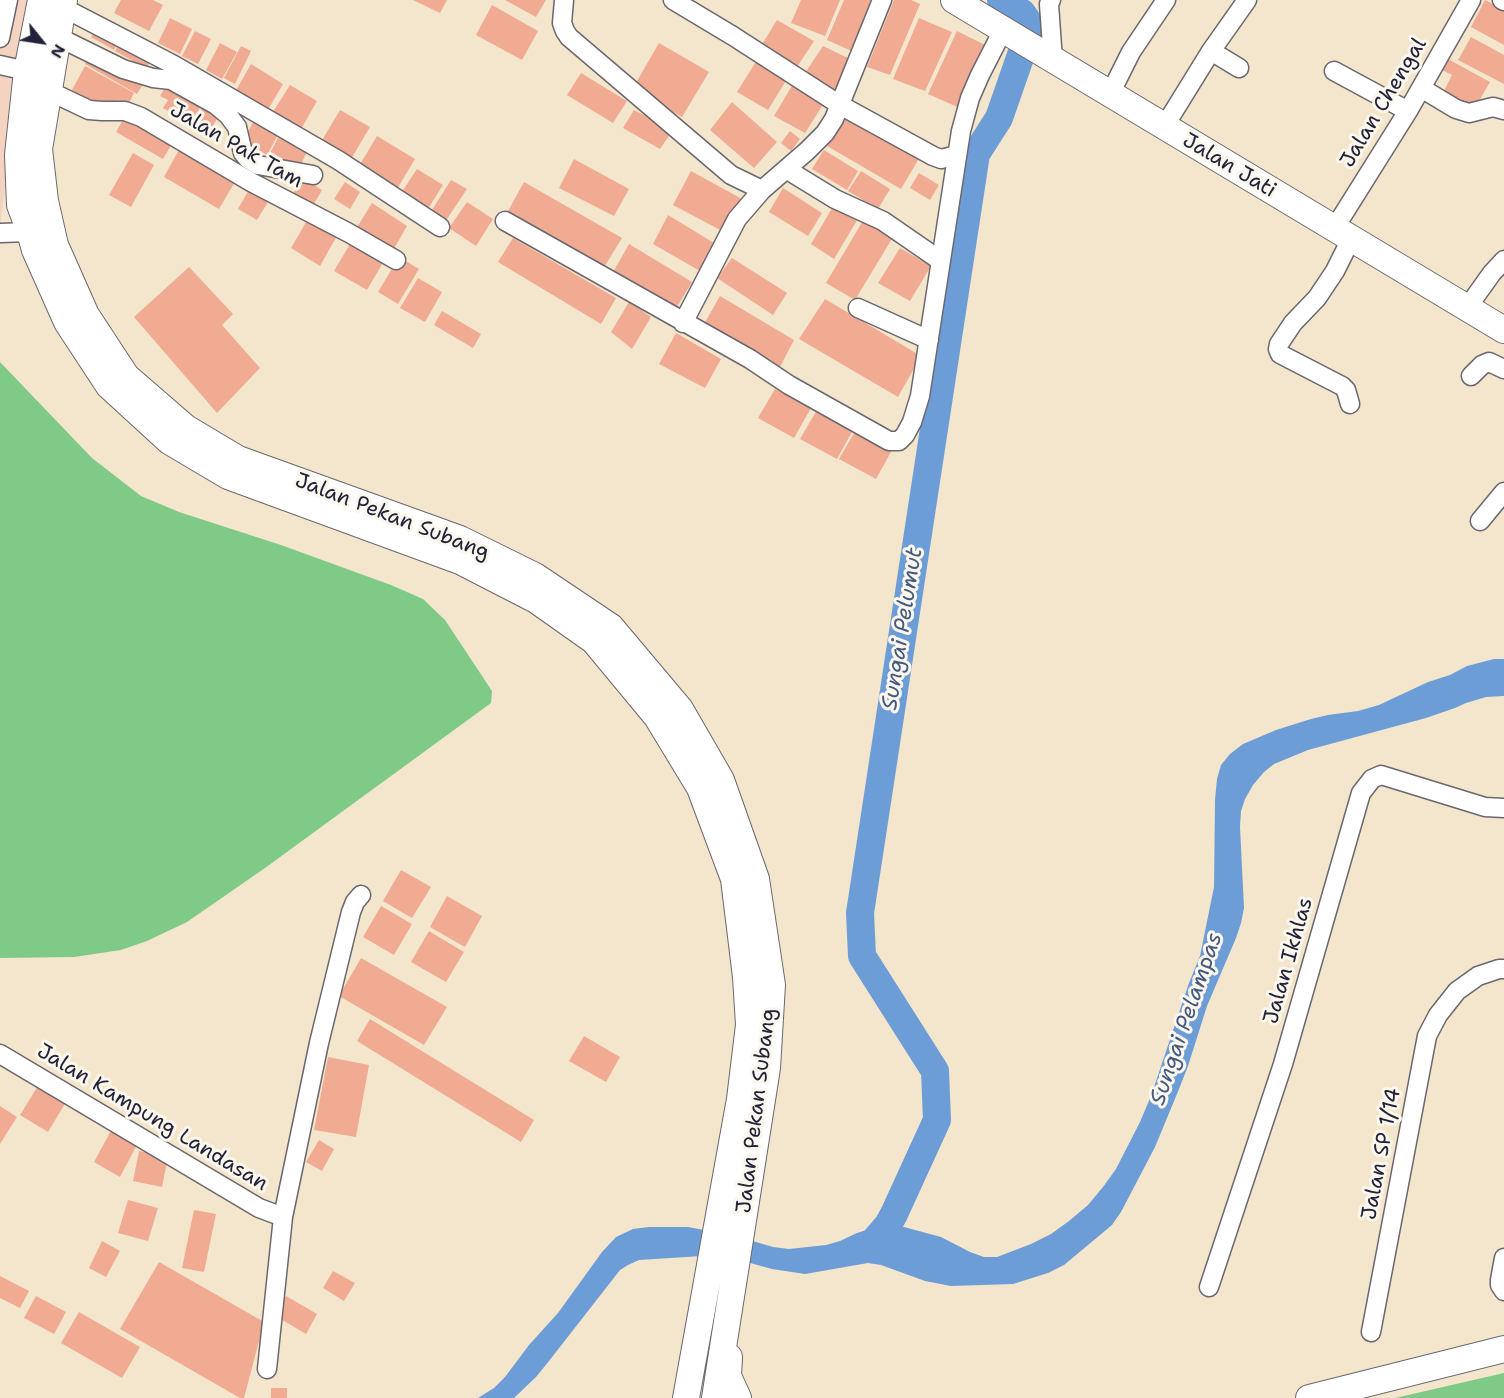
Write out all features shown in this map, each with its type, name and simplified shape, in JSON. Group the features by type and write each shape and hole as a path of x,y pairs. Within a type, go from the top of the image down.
{"main road":[{"name":"Jalan Jati","path":"954,0 1504,330"},
{"name":"Jalan Pekan Subang","path":"56,2 58,37 39,149 45,201 55,245 86,315 126,376 186,428 238,459 460,539 535,576 611,627 680,710 721,780 756,879 772,985 767,1068 731,1299"},
{"name":"Jalan Pekan Subang","path":"56,2 27,71 18,155 20,205 35,250 67,322 109,386 169,441 228,476 460,561 536,600 594,641 657,717 700,788 734,879 746,977 748,1025 740,1099 686,1398"},
{"path":"715,1398 731,1299"},
{"path":"731,1299 728,1376 738,1398"},
{"path":"1309,1398 1352,1393 1504,1349"}],"street":[{"path":"0,38 8,0"},
{"path":"564,0 562,23 569,37 730,175 762,190"},
{"path":"673,0 840,105 933,156 941,159 957,155"},
{"path":"683,322 738,219 762,190 825,133 840,105 882,0"},
{"path":"1110,94 1131,52 1166,0"},
{"path":"1164,127 1211,51 1247,0"},
{"name":"Jalan Chengal","path":"1350,404 1346,390 1342,386 1280,354 1279,344 1293,323 1317,298 1335,271 1343,234 1408,111 1471,0"},
{"path":"1043,54 1048,1"},
{"path":"56,2 174,65 339,160 440,227"},
{"path":"505,221 750,359 789,385 889,441 898,441 905,435 912,422 920,396 961,131 970,98 980,75 1006,32"},
{"path":"58,37 123,69 153,78 171,80 216,105 237,127 243,153 258,165 313,175"},
{"path":"1211,51 1239,68"},
{"path":"0,65 27,71"},
{"path":"1334,71 1408,111"},
{"path":"1421,88 1456,109 1469,113 1493,107 1504,110"},
{"name":"Jalan Pak Tam","path":"49,91 89,110 124,111 141,117 250,182 396,260"},
{"path":"786,169 835,199 883,221 940,261"},
{"path":"0,233 30,232"},
{"path":"1467,309 1504,260"},
{"path":"858,308 929,340"},
{"path":"1471,376 1482,365 1489,362 1504,369"},
{"path":"1480,521 1504,492"},
{"name":"Jalan Ikhlas","path":"1209,1287 1283,1064 1361,793 1372,779 1381,775 1485,807 1504,808"},
{"path":"267,1369 283,1217 317,1053 351,912 361,895"},
{"name":"Jalan SP 1/14","path":"1371,1332 1427,1036 1438,1016 1457,992 1478,976 1504,969"},
{"name":"Jalan Kampung Landasan","path":"0,1054 259,1208 283,1217"},
{"path":"1504,1258 1500,1280 1500,1286 1504,1291"}],"shaded area":[{"path":"0,0 30,0 0,227"}],"green space":[{"path":"0,362 92,458 141,496 179,512 281,545 391,585 423,599 445,620 492,691 491,703 265,868 187,922 147,941 121,950 74,957 0,958"},
{"path":"1504,1373 1504,1398 1395,1398"}],"water":[{"name":"Sungai Pelampas","path":"1494,659 1504,659 1504,696 1486,697 1426,718 1308,750 1274,764 1253,785 1241,811 1244,908 1241,923 1207,1006 1179,1089 1155,1147 1121,1212 1112,1225 1064,1265 1048,1273 1013,1284 951,1286 925,1281 881,1265 868,1263 805,1274 772,1269 743,1261 702,1256 639,1260 620,1270 536,1377 514,1398 478,1398 494,1388 505,1377 529,1345 558,1313 602,1252 616,1237 633,1229 688,1227 789,1249 826,1245 857,1233 888,1225 941,1237 984,1257 997,1257 1051,1234 1069,1221 1088,1205 1116,1169 1140,1122 1200,956 1214,887 1215,800 1221,765 1243,744 1276,730 1311,719 1379,705 1467,666"}],"building":[{"path":"121,0 153,0 163,5 149,31 114,13"},
{"path":"413,0 447,0 440,13"},
{"path":"505,0 546,0 536,17"},
{"path":"801,0 840,0 825,36 791,23"},
{"path":"844,0 879,0 856,53 827,40"},
{"path":"894,0 911,0 920,4 890,75 867,67"},
{"path":"1485,0 1504,10 1504,45 1471,27"},
{"path":"492,5 538,31 522,60 476,35"},
{"path":"170,18 192,29 180,54 158,43"},
{"path":"919,18 952,32 925,91 893,79"},
{"path":"777,20 814,41 797,67 761,46"},
{"path":"98,24 121,37 114,50 91,37"},
{"path":"195,31 211,39 198,64 182,56"},
{"path":"957,31 989,47 962,109 928,94"},
{"path":"1471,37 1504,55 1504,84 1458,60"},
{"path":"123,38 154,55 146,68 115,51"},
{"path":"220,43 237,52 222,79 206,70"},
{"path":"659,43 709,72 682,117 633,88"},
{"path":"241,46 251,51 235,84 224,78"},
{"path":"823,46 852,60 833,92 803,76"},
{"path":"92,52 145,81 137,94 85,64"},
{"path":"1448,59 1490,82 1475,108 1444,91 1452,75 1442,70"},
{"path":"757,60 787,79 768,110 737,92"},
{"path":"251,64 283,84 266,113 234,94"},
{"path":"85,66 134,93 128,105 118,100 114,107 109,109 72,90"},
{"path":"581,73 627,101 613,123 567,95"},
{"path":"793,84 824,103 805,133 774,116"},
{"path":"290,85 317,101 300,131 271,115"},
{"path":"166,86 204,100 191,124 163,108 168,100 160,96"},
{"path":"208,98 224,107 208,134 193,126"},
{"path":"732,102 777,142 754,168 710,130"},
{"path":"131,106 178,133 163,159 116,132"},
{"path":"340,110 370,127 351,159 321,142"},
{"path":"634,110 673,130 660,149 623,128"},
{"path":"848,112 921,155 901,189 827,146"},
{"path":"253,122 278,135 267,155 243,142"},
{"path":"790,131 800,139 791,151 781,143"},
{"path":"279,136 307,152 298,170 269,155"},
{"path":"377,136 415,159 397,189 359,166"},
{"path":"181,146 236,180 219,209 164,177"},
{"path":"824,150 858,171 847,190 812,169"},
{"path":"133,153 154,165 131,207 109,195"},
{"path":"574,159 629,189 614,216 559,188"},
{"path":"417,169 443,185 426,212 399,196"},
{"path":"691,171 742,199 724,232 673,205"},
{"path":"861,171 890,189 878,209 848,191"},
{"path":"919,173 939,185 930,200 910,188"},
{"path":"303,178 322,190 311,209 291,197"},
{"path":"451,180 467,189 445,222 430,213"},
{"path":"345,182 360,192 350,209 334,199"},
{"path":"524,182 622,238 603,269 507,213"},
{"path":"251,186 271,197 257,220 238,209"},
{"path":"783,188 822,213 808,236 769,212"},
{"path":"467,202 493,219 476,246 449,228"},
{"path":"372,203 407,226 392,252 356,229"},
{"path":"835,203 859,217 834,259 811,244"},
{"path":"668,215 714,243 700,271 653,244"},
{"path":"308,219 338,234 320,266 291,248"},
{"path":"864,219 893,237 855,300 826,283"},
{"path":"513,238 616,298 601,324 498,262"},
{"path":"353,239 385,259 367,290 334,271"},
{"path":"629,244 692,282 675,310 612,274"},
{"path":"900,248 931,266 910,301 878,283"},
{"path":"399,257 419,269 398,304 378,292"},
{"path":"732,258 787,293 773,315 717,278"},
{"path":"189,267 233,314 222,325 260,368 217,413 134,317"},
{"path":"418,278 442,292 425,322 400,308"},
{"path":"720,296 794,340 779,369 704,324"},
{"path":"825,299 921,356 898,397 799,339"},
{"path":"629,302 651,317 632,349 611,332"},
{"path":"442,311 481,334 473,348 434,325"},
{"path":"676,333 721,359 705,388 659,364"},
{"path":"775,389 811,408 794,438 758,418"},
{"path":"817,410 853,430 837,459 800,439"},
{"path":"856,430 892,450 876,479 839,459"},
{"path":"401,870 431,887 412,918 383,901"},
{"path":"447,896 482,916 465,947 430,927"},
{"path":"381,906 412,924 394,955 363,937"},
{"path":"429,931 464,952 446,982 411,962"},
{"path":"361,958 447,1007 424,1045 339,996"},
{"path":"370,1019 534,1120 521,1142 357,1041"},
{"path":"584,1036 620,1057 606,1082 569,1061"},
{"path":"328,1057 369,1065 356,1137 314,1130"},
{"path":"38,1086 66,1102 48,1132 20,1115"},
{"path":"0,1106 17,1117 0,1144"},
{"path":"113,1127 139,1141 120,1177 94,1162"},
{"path":"319,1140 334,1149 322,1171 306,1162"},
{"path":"139,1151 168,1157 162,1187 133,1181"},
{"path":"128,1200 158,1208 148,1241 118,1233"},
{"path":"194,1210 216,1214 204,1272 182,1268"},
{"path":"102,1241 120,1251 106,1277 89,1268"},
{"path":"159,1262 264,1322 244,1398 240,1398 120,1329"},
{"path":"333,1271 355,1283 344,1301 323,1288"},
{"path":"0,1276 29,1291 20,1308 0,1298"},
{"path":"36,1296 66,1312 54,1334 24,1318"},
{"path":"286,1296 317,1314 306,1334 274,1315"},
{"path":"79,1312 140,1347 122,1378 61,1343"},
{"path":"271,1388 287,1388 287,1398 271,1398"}],"waterway":[{"name":"Sungai Pelumut","path":"869,1247 888,1225 894,1214 937,1120 935,1071 862,956 860,913 976,154 999,118 1031,26 1022,13 1001,0"}]}
